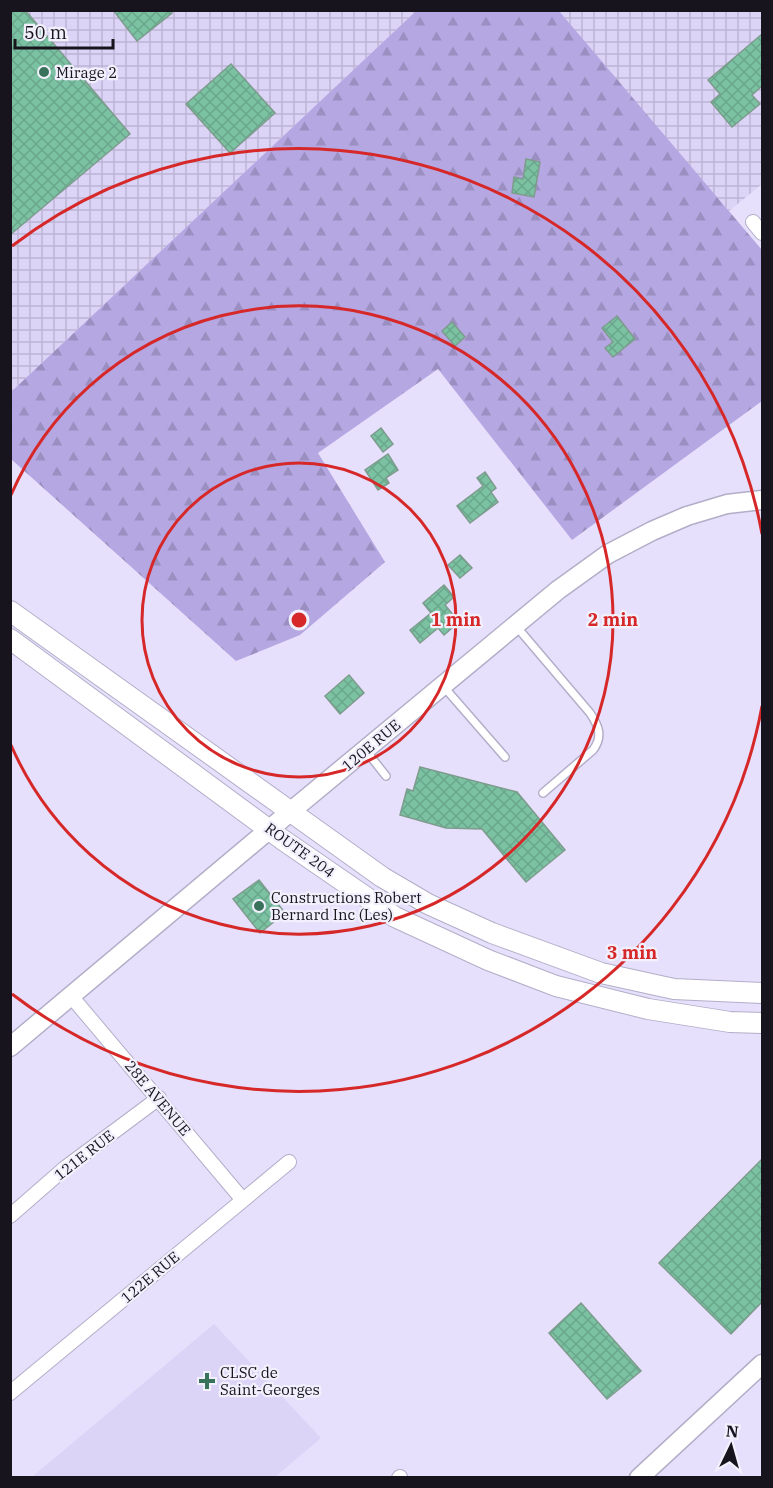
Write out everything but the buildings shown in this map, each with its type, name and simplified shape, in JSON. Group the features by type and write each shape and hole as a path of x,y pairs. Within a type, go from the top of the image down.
{"main road":[{"name":"ROUTE 204","path":"10,611 382,877 429,904 507,939 601,973 674,988 762,993"},
{"name":"ROUTE 204","path":"10,639 270,828 283,840 395,917 488,960 556,986 648,1009 730,1022 762,1023"}],"street":[{"path":"753,222 762,233"},
{"name":"120E RUE","path":"10,1047 558,590 608,554 645,534 687,516 728,504 762,500"},
{"name":"28E AVENUE","path":"72,996 243,1200"},
{"name":"121E RUE","path":"10,1216 65,1168 159,1098"},
{"name":"122E RUE","path":"10,1393 289,1162"},
{"path":"639,1478 762,1364"}],"lane":[{"path":"515,624 590,713 597,724 600,736 593,750 543,793"},
{"path":"443,685 505,757"},
{"path":"365,750 386,776"}],"shaded area":[{"path":"11,11 416,11 11,392"},
{"path":"555,11 762,11 762,184 729,211"},
{"name":"CLSC de Saint-Georges","path":"214,1324 321,1438 275,1477 32,1477"}],"green space":[{"path":"416,11 559,11 762,250 762,401 572,540 438,369 318,453 385,562 300,635 236,661 11,459 11,392"}],"place":[{"name":"Mirage 2","path":"44,72"},
{"name":"Constructions Robert Bernard Inc (Les)","path":"259,906"},
{"name":"CLSC de Saint-Georges","path":"207,1381"}]}
